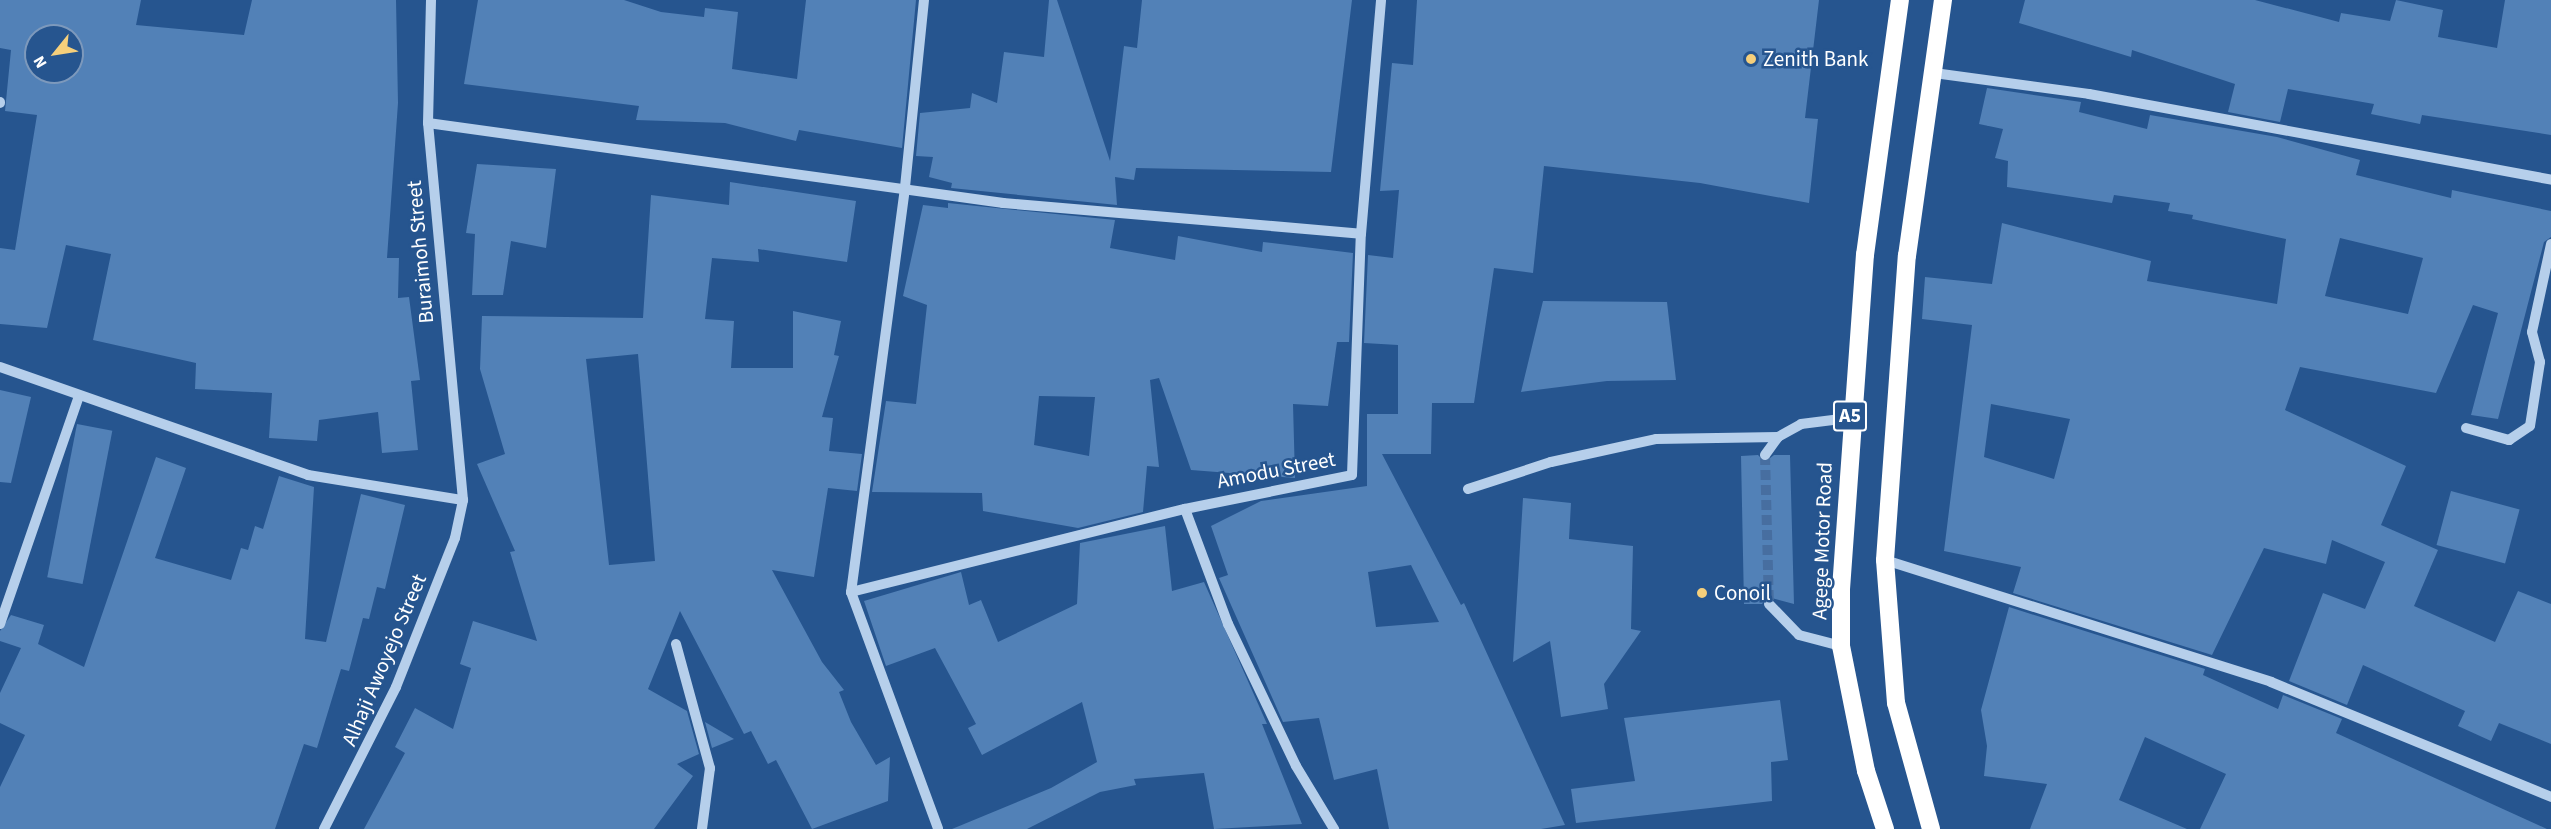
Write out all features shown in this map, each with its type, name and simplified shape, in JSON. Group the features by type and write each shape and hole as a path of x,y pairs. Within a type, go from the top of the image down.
{"highway":[{"name":"Agege Motor Road","path":"1885,829 1866,771 1841,646 1850,418 1865,255 1900,0"},
{"name":"A5","path":"1931,829 1896,704 1885,560 1907,256 1943,0"}],"street":[{"name":"Buraimoh Street","path":"430,0 428,123 463,500"},
{"path":"924,0 905,188 851,592 938,829"},
{"name":"Amodu Street","path":"851,592 1185,508 1352,475 1361,234 1381,0"},
{"path":"1934,73 2089,94 2551,180"},
{"path":"428,123 1003,203 1361,234"},
{"path":"2466,428 2509,440 2530,426 2540,362 2532,332 2551,244"},
{"path":"0,367 308,475 463,500"},
{"path":"0,624 80,396"},
{"path":"1765,455 1778,437 1801,424 1850,418"},
{"path":"1468,489 1551,462 1656,439 1778,437"},
{"name":"Alhaji Awoyejo Street","path":"324,829 396,687 455,538 463,500"},
{"path":"1185,508 1228,624 1296,766 1334,829"},
{"path":"1885,560 2271,682 2551,798"},
{"path":"1768,604 1799,635 1841,646"},
{"path":"676,644 710,768 702,829"}],"building":[{"path":"0,0 141,0 136,25 244,35 252,0 396,0 398,103 387,258 399,258 398,298 409,297 420,380 411,381 418,450 382,453 378,412 319,420 317,441 269,438 272,393 195,389 196,363 93,340 111,254 66,245 47,328 0,324 0,248 15,250 37,115 5,111 11,50 0,48"},
{"path":"478,0 624,0 661,12 704,17 705,8 738,12 732,69 797,79 806,0 916,0 902,148 799,130 796,141 725,123 636,120 639,106 464,84"},
{"path":"1049,0 1057,0 1110,161 1124,46 1137,48 1142,0 1352,0 1331,172 1136,168 1134,180 1115,177 1117,205 951,188 952,183 929,177 933,157 916,156 920,113 970,108 972,93 997,103 1004,52 1044,57"},
{"path":"1417,0 1819,0 1805,118 1818,119 1809,203 1700,183 1544,166 1533,273 1494,268 1474,403 1432,403 1431,454 1382,454 1461,605 1464,603 1565,825 1541,829 1389,829 1377,769 1334,780 1319,718 1283,722 1219,578 1228,575 1211,526 1261,501 1367,486 1367,414 1398,414 1398,345 1364,343 1368,255 1393,258 1399,190 1380,191 1392,63 1413,65","holes":["1411,565 1439,622 1376,627 1368,572"]},
{"path":"2025,0 2255,0 2339,22 2341,13 2390,21 2396,0 2443,10 2438,37 2497,48 2505,0 2551,0 2551,135 2422,115 2420,124 2371,114 2374,104 2288,89 2280,122 2228,112 2235,84 2132,50 2131,57 2019,23"},
{"path":"1987,88 2081,102 2079,112 2147,129 2150,115 2277,137 2360,160 2356,175 2451,198 2452,190 2551,211 2551,237 2544,242 2498,419 2471,415 2498,313 2473,305 2436,393 2300,367 2285,410 2406,466 2381,525 2438,550 2414,606 2495,642 2518,591 2551,604 2551,744 2499,723 2491,741 2458,726 2465,711 2363,665 2347,705 2289,681 2323,593 2365,609 2385,562 2332,540 2326,564 2264,548 2212,655 2013,593 2021,567 1944,551 1972,325 1922,319 1925,277 1992,284 2002,223 2151,261 2147,281 2277,304 2286,239 2192,219 2193,215 2168,211 2170,203 2114,195 2112,203 2007,187 2008,161 1995,158 2003,129 1979,124","holes":["2340,238 2423,258 2408,314 2325,296","1991,404 2070,419 2054,479 1984,457"]},
{"path":"477,164 556,169 546,248 511,241 503,295 472,295 475,234 466,233"},
{"path":"730,182 856,201 847,262 758,249 759,262 712,258 705,319 734,321 731,368 793,368 793,311 841,321 834,355 839,356 822,417 833,418 829,451 862,454 857,491 828,488 814,577 772,570 822,662 844,690 839,692 851,722 876,765 890,757 888,801 812,829 776,760 768,764 751,731 744,734 680,611 648,689 687,711 699,754 677,764 693,776 654,829 364,829 405,753 395,747 415,708 453,729 471,668 460,664 473,621 537,641 510,552 515,551 477,464 505,454 480,369 482,316 643,318 651,195 729,205","holes":["638,354 655,561 609,565 586,359"]},
{"path":"948,203 1115,220 1110,248 1175,260 1178,236 1262,252 1263,242 1353,253 1349,342 1337,342 1328,406 1293,404 1295,478 1191,470 1159,378 1150,380 1159,467 1147,466 1143,512 1078,528 983,511 982,493 872,492 886,401 916,404 927,305 903,296 923,205 948,208","holes":["1039,396 1095,397 1089,456 1034,445"]},
{"path":"1543,301 1667,302 1676,380 1607,381 1521,392"},
{"path":"0,390 31,397 11,483 0,482"},
{"path":"77,424 112,431 83,584 47,577"},
{"path":"1758,455 1765,462 1774,455 1790,455 1794,604 1768,597 1762,604 1744,604 1741,456"},
{"path":"156,457 186,468 155,558 231,580 241,548 248,550 255,526 263,529 279,476 314,487 305,639 326,642 361,494 405,505 385,589 377,587 369,619 363,618 349,671 341,669 317,748 304,744 275,829 0,829 0,787 25,735 0,723 0,693 21,648 0,641 0,631 11,615 44,625 38,644 84,667"},
{"path":"2451,491 2520,509 2505,563 2437,545"},
{"path":"1523,498 1571,503 1569,539 1633,546 1631,629 1641,631 1604,684 1608,709 1561,717 1550,641 1513,662"},
{"path":"1165,526 1172,591 1204,582 1267,724 1262,724 1302,824 1214,829 1204,773 1134,779 1136,785 1100,792 1027,829 952,829 1051,788 1097,762 1082,702 982,755 968,728 976,724 935,648 886,666 864,601 961,572 969,605 981,600 998,642 1077,604 1080,543"},
{"path":"2009,607 2205,669 2203,675 2278,709 2283,695 2342,719 2336,733 2547,829 2200,829 2226,774 2145,737 2119,800 2187,829 2030,829 2047,784 1984,776 1987,746 1981,710"},
{"path":"1780,700 1788,760 1771,762 1772,801 1576,823 1571,789 1635,781 1624,718"},
{"path":"705,722 734,739 712,748"}],"tunnel":[{"path":"1765,455 1769,604"}],"place":[{"name":"Zenith Bank","path":"1751,59"},
{"name":"Conoil","path":"1702,593"}]}
